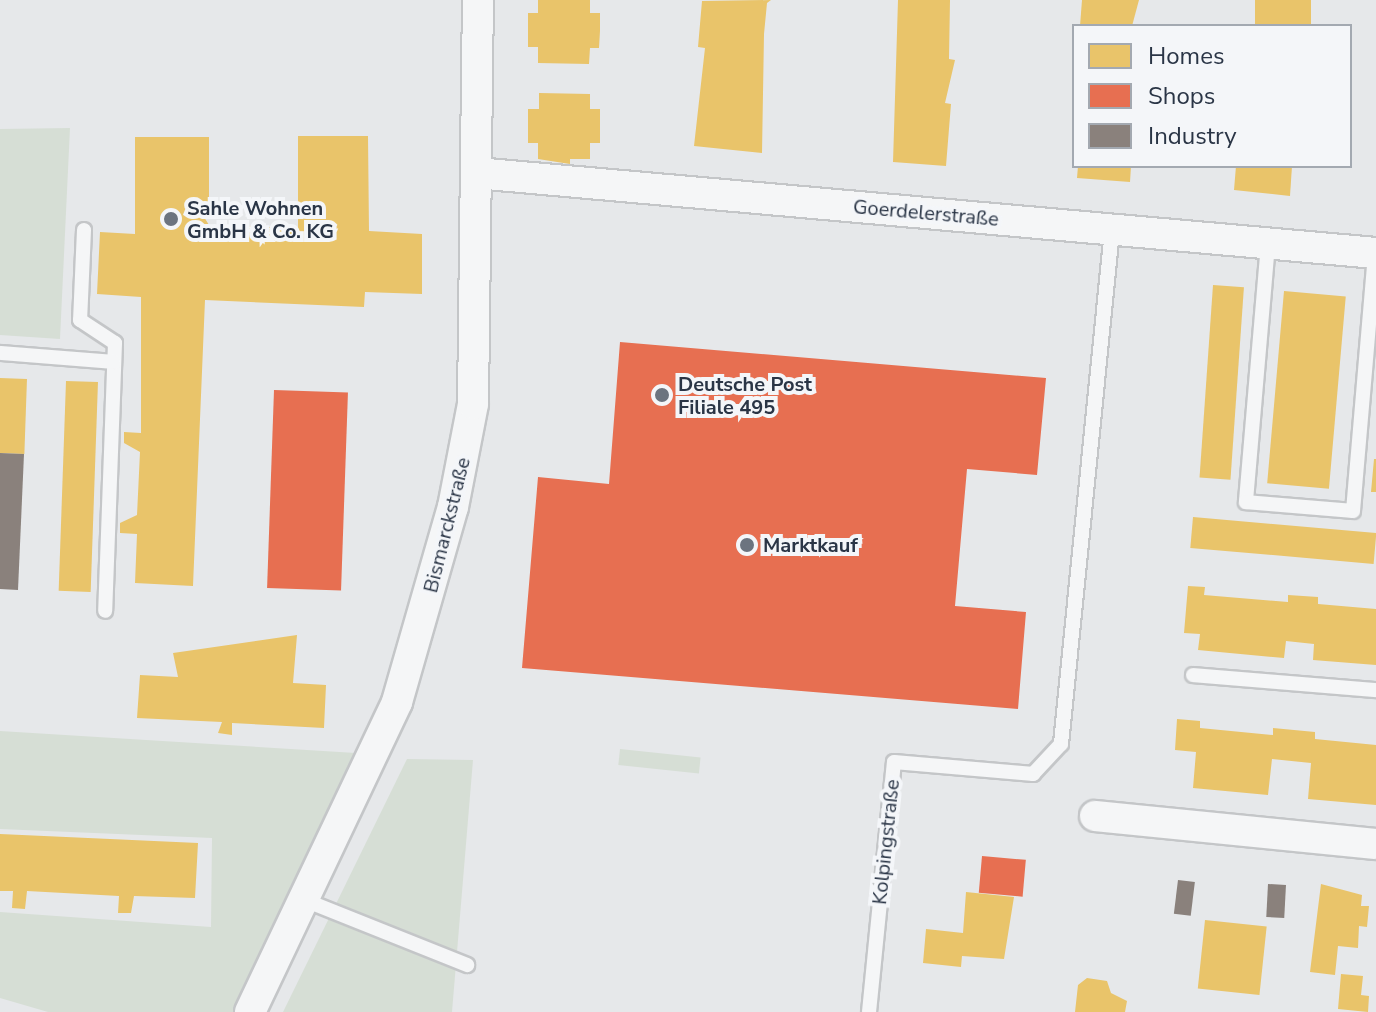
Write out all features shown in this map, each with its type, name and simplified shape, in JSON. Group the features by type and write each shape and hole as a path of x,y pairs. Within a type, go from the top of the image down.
{"street":[{"name":"Bismarckstraße","path":"250,1012 407,674 453,507 473,404 478,0"},
{"name":"Goerdelerstraße","path":"476,173 1375,253"},
{"path":"1095,816 1376,844"}],"lane":[{"path":"84,230 80,320 115,343 105,611"},
{"name":"Kolpingstraße","path":"869,1012 894,762 1033,774 1061,744 1112,230"},
{"path":"1268,244 1246,502 1353,511 1375,253"},
{"path":"0,353 114,362"},
{"path":"1193,675 1376,690"},
{"path":"302,899 467,965"}],"shaded area":[{"path":"70,128 60,339 0,335 0,129"},
{"path":"0,731 372,754 250,1012 48,1012 0,998 0,912 211,927 212,838 0,829"},
{"path":"620,749 701,757 699,773 618,765"},
{"path":"407,759 473,760 452,1012 283,1012"}],"building: Homes":[{"path":"538,0 590,0 590,13 600,13 600,31 599,48 590,48 589,64 538,63 538,47 528,47 528,13 538,13"},
{"path":"771,0 767,3 764,34 762,153 694,146 705,48 698,47 702,1"},
{"path":"898,0 950,0 949,59 955,60 945,103 951,104 946,166 893,162"},
{"path":"1082,0 1139,0 1133,24 1080,24"},
{"path":"1255,0 1311,0 1311,24 1255,24"},
{"path":"539,93 590,94 590,109 600,109 600,143 590,143 590,159 570,159 570,164 538,159 538,143 528,143 528,109 539,109"},
{"name":"Sahle Wohnen GmbH & Co. KG","path":"298,136 368,136 369,231 422,234 422,294 365,292 364,307 205,300 193,586 135,583 137,534 120,533 120,523 137,515 140,452 124,443 124,432 141,433 141,297 97,294 100,232 135,234 135,137 209,137 209,211 204,217 209,225 298,228"},
{"path":"1078,168 1131,168 1130,182 1077,178"},
{"path":"1236,168 1292,168 1290,196 1234,190"},
{"path":"1213,285 1244,287 1230,480 1200,478"},
{"path":"1284,291 1346,296 1329,489 1267,483"},
{"path":"0,378 27,379 24,454 0,453"},
{"path":"66,381 98,382 91,592 59,591"},
{"path":"1374,459 1376,492 1371,492"},
{"path":"1193,517 1376,533 1374,564 1190,548"},
{"path":"1188,586 1205,587 1204,595 1288,602 1288,595 1318,597 1318,604 1376,609 1376,665 1313,660 1314,644 1286,641 1284,658 1198,650 1200,634 1184,633"},
{"path":"297,635 293,683 326,685 324,728 232,723 232,735 218,733 222,722 137,718 140,675 178,677 173,653"},
{"path":"1177,719 1200,721 1200,728 1273,735 1273,728 1315,732 1315,739 1376,745 1376,805 1308,799 1311,763 1272,759 1268,795 1193,788 1196,752 1175,750"},
{"path":"0,834 198,843 195,898 134,896 131,913 118,913 119,896 27,891 25,909 12,908 13,891 0,891"},
{"path":"1321,884 1362,895 1361,906 1369,906 1367,927 1359,926 1358,948 1338,946 1335,975 1310,972"},
{"path":"966,892 1014,897 1004,959 962,956 961,967 923,963 926,929 963,933"},
{"path":"1205,920 1267,926 1259,995 1198,989"},
{"path":"1341,974 1363,976 1361,995 1369,996 1368,1012 1338,1009"},
{"path":"1087,978 1107,981 1111,993 1127,1001 1125,1012 1075,1012 1078,985"}],"building: Shops":[{"name":"Marktkauf","path":"620,342 1046,378 1037,475 967,469 955,606 1026,612 1018,709 522,668 538,477 609,484"},
{"path":"274,390 348,393 341,590 267,588"},
{"path":"982,856 1026,860 1023,897 979,893"}],"building: Industry":[{"path":"0,453 24,454 18,590 0,589"},
{"path":"1178,880 1195,882 1191,916 1174,914"},
{"path":"1268,884 1286,885 1284,918 1266,917"}],"place":[{"name":"Sahle Wohnen GmbH & Co. KG","path":"171,219"},
{"name":"Deutsche Post Filiale 495","path":"662,395"},
{"name":"Marktkauf","path":"747,545"}]}
